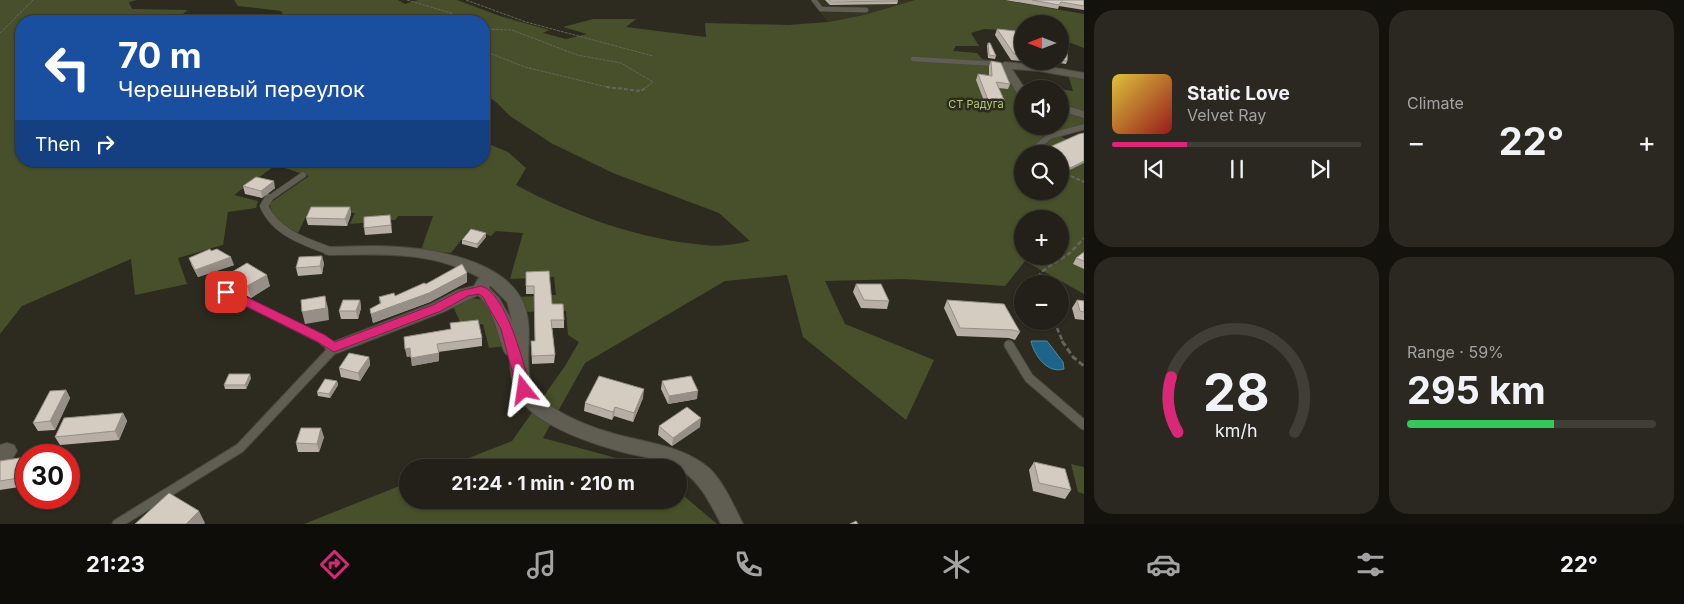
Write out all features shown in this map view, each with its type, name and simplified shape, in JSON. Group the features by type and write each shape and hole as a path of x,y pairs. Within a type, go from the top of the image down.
{"street":[{"path":"1005,65 1039,68 1084,76"},
{"path":"1005,65 1014,80"},
{"path":"1069,110 1084,115"},
{"path":"330,251 395,250 448,257 476,268 486,284 487,294 507,329 524,390 538,406 561,421 613,442 676,458 703,476 732,524"},
{"path":"334,348 437,308 486,284"}],"lane":[{"path":"814,0 821,9 866,10"},
{"path":"913,58 983,61 1005,65"},
{"path":"1039,145 1050,136 1084,127"},
{"path":"303,175 267,200 264,206 266,212 273,222 302,240 330,251"},
{"path":"117,524 240,448 316,370 334,348 320,338 212,285"},
{"path":"1009,345 1029,378 1084,424"}],"path":[{"path":"18,15 33,0"},
{"path":"407,0 454,15"},
{"path":"466,0 526,22 653,56"},
{"path":"0,33 15,18"},
{"path":"490,29 512,30 577,55 621,63 653,82 640,91 615,89 525,67 490,53"},
{"path":"1069,175 1084,182"},
{"path":"1040,275 1070,252 1084,238"},
{"path":"1058,330 1065,348 1074,359 1084,366"}],"shaded area":[{"path":"810,0 915,0 864,15 828,22"}],"green space":[{"path":"0,0 137,0 129,2 132,9 188,10 182,15 15,15 15,167 273,167 234,195 258,201 256,208 228,212 223,245 178,258 187,284 135,295 131,259 22,306 0,334"},
{"name":"СТ Радуга","path":"234,0 398,0 405,4 418,0 457,0 500,16 549,30 543,33 566,39 587,34 563,27 593,19 636,19 626,27 706,37 705,23 788,25 828,22 864,15 915,0 1003,0 1084,14 1084,48 1069,42 1069,15 1014,15 1014,31 984,29 971,33 979,46 956,46 953,51 977,53 982,59 1008,63 1017,80 1014,80 1014,135 1063,135 1060,136 1084,149 1084,294 1069,286 1069,275 1050,275 1032,265 1069,265 1069,210 1014,210 1014,265 1022,265 1005,286 904,279 825,281 845,324 934,360 906,420 803,337 787,275 725,281 585,363 543,438 620,459 466,459 512,441 565,366 579,342 568,335 566,311 521,312 517,297 556,295 554,277 510,279 523,233 496,231 491,236 469,230 451,253 421,250 433,216 398,216 395,220 350,224 355,213 308,212 298,233 279,222 273,214 270,203 309,176 282,167 490,167 490,144 508,152 526,168 516,185 583,216 632,232 681,242 716,246 750,241 719,213 613,173 551,143 510,116 490,98 490,15 283,15 281,11 238,6"},
{"path":"1068,74 1084,77 1084,129 1069,133 1069,90 1073,91"},
{"path":"471,298 485,300 500,325 505,346 489,348 483,324 462,326 452,304"},
{"path":"1071,464 1084,467 1084,494 1078,492"},
{"path":"399,486 399,509 687,509 687,499 717,524 304,524"}],"water":[{"path":"1031,341 1047,341 1063,362 1064,369 1052,369 1042,362 1035,352"}],"building":[{"path":"829,0 897,0 898,1 831,2"},
{"path":"1032,0 1084,0 1084,6 1061,2 1059,5"},
{"path":"997,29 1014,31 1014,54"},
{"path":"988,43 990,43 996,56 989,55"},
{"path":"991,61 1001,63 1010,84 996,82 1005,102 988,100 978,74 992,76"},
{"path":"1084,133 1084,161 1069,168 1069,145 1054,145"},
{"path":"256,177 274,181 261,191 243,186"},
{"path":"311,207 350,207 345,219 306,218"},
{"path":"390,215 391,225 364,228 364,217"},
{"path":"471,229 486,233 477,244 462,240"},
{"path":"210,249 211,251 217,249 231,257 195,270 189,258"},
{"path":"1084,252 1084,261 1076,258"},
{"path":"322,256 320,266 296,268 299,257"},
{"path":"247,263 267,275 247,286 227,275"},
{"path":"462,264 467,273 429,293 371,314 370,309 381,303 379,297 394,293 395,296 424,283 426,284"},
{"path":"549,271 552,304 563,304 564,320 551,320 555,355 532,356 531,341 535,341 534,286 526,286 526,272"},
{"path":"856,284 881,284 889,301 864,300"},
{"path":"325,296 326,308 302,312 301,300"},
{"path":"343,300 360,300 356,311 339,311"},
{"path":"947,300 1004,304 1014,322 1014,330 1019,330 1020,332 1013,330 960,328"},
{"path":"1077,300 1084,301 1084,312 1080,311"},
{"path":"478,320 482,338 437,344 439,353 411,358 410,348 405,349 404,337 451,329 450,323"},
{"path":"349,353 369,357 358,373 339,368"},
{"path":"229,374 250,374 245,385 224,385"},
{"path":"599,376 644,389 634,413 615,407 613,412 585,403"},
{"path":"691,376 698,391 669,396 662,381"},
{"path":"325,379 337,381 329,394 317,392"},
{"path":"66,390 50,421 33,423 50,391"},
{"path":"687,407 701,418 673,438 659,426"},
{"path":"123,413 115,431 55,437 64,418"},
{"path":"301,428 321,428 317,444 296,443"},
{"path":"15,459 15,478 0,481 0,461"},
{"path":"1034,462 1065,469 1071,490 1039,483"},
{"path":"169,493 199,511 186,524 135,524"}],"route":[{"path":"226,292 320,338 334,348 437,308 464,294 481,290 487,294 507,329 524,390"}]}
